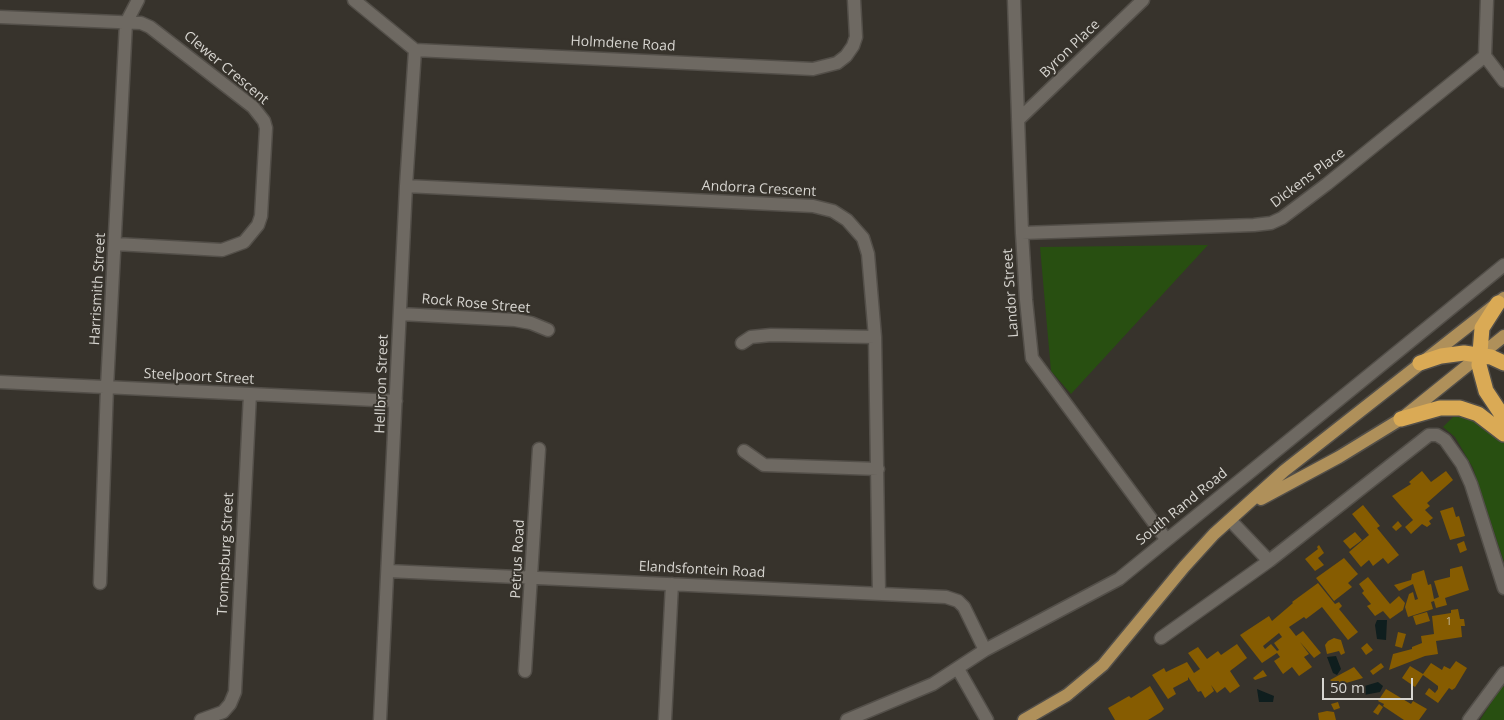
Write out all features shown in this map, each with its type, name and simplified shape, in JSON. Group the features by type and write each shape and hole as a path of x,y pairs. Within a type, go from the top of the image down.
{"highway":[{"path":"1501,301 1482,328 1479,366 1481,379 1504,418"},
{"path":"1420,363 1457,354 1480,356 1504,363"},
{"path":"1401,419 1440,408 1460,408 1478,414 1504,434"}],"main road":[{"path":"1024,720 1067,695 1103,665 1184,567 1230,520 1284,472 1501,301"},
{"path":"1246,507 1339,456 1401,419 1504,336"}],"street":[{"name":"Harrismith Street","path":"100,583 107,387 116,244 126,23 138,0"},
{"path":"354,0 415,50"},
{"name":"Holmdene Road","path":"415,50 819,68 842,61 853,46 856,37 854,0"},
{"name":"Landor Street","path":"1014,0 1022,233 1032,358 1166,539"},
{"name":"Byron Place","path":"1018,120 1143,0"},
{"path":"1487,0 1485,56 1504,81"},
{"name":"Clewer Crescent","path":"0,17 141,23 161,33 257,111 266,128 261,216 258,225 244,242 222,250 116,244"},
{"name":"Hellbron Street","path":"380,720 406,186 415,50"},
{"name":"Dickens Place","path":"1022,233 1271,223 1282,218 1327,184 1485,56"},
{"name":"Andorra Crescent","path":"406,186 824,208 841,216 853,226 866,246 875,337 879,594"},
{"name":"South Rand Road","path":"847,720 908,695 958,669 985,650 1103,588 1504,266"},
{"name":"Rock Rose Street","path":"400,314 515,320 531,322 548,330"},
{"path":"742,343 751,337 770,335 875,337"},
{"name":"Steelpoort Street","path":"0,382 396,401"},
{"name":"Trompsburg Street","path":"202,720 223,712 230,704 235,692 250,394"},
{"path":"1161,638 1269,561 1425,436 1437,435 1445,440 1462,464 1471,484 1504,588"},
{"name":"Petrus Road","path":"525,671 539,449"},
{"path":"744,451 764,465 878,470"},
{"path":"1230,520 1269,561"},
{"name":"Elandsfontein Road","path":"388,571 953,598 964,607 985,650"},
{"path":"666,720 672,584"},
{"path":"958,669 987,720"},
{"path":"1469,720 1504,673"}],"green space":[{"path":"1208,245 1071,394 1051,371 1040,247"},
{"path":"1459,411 1504,438 1504,562 1473,468 1455,437 1443,427"},
{"path":"1504,686 1504,720 1480,720 1500,689"}],"shaded area":[{"path":"1377,620 1387,620 1386,640 1377,639 1375,625"},
{"path":"1336,656 1341,669 1337,675 1333,673 1327,657"},
{"path":"1378,682 1383,686 1380,692 1364,695 1358,688"},
{"path":"1257,689 1274,696 1273,702 1259,702"}],"building":[{"path":"1422,471 1431,482 1446,471 1453,480 1427,503 1430,506 1425,510 1433,518 1429,521 1431,524 1427,527 1422,524 1411,534 1405,527 1413,520 1392,496 1411,484 1409,482"},
{"path":"1363,505 1380,526 1377,528 1399,555 1388,564 1383,558 1373,566 1369,560 1361,567 1349,552 1369,535 1352,514"},
{"path":"1453,507 1456,517 1459,516 1465,536 1450,540 1440,511"},
{"path":"1398,521 1402,526 1396,531 1392,527"},
{"path":"1355,532 1362,540 1350,549 1343,541"},
{"path":"1464,541 1467,550 1460,553 1457,544"},
{"path":"1319,545 1324,553 1318,558 1324,565 1315,571 1305,559 1318,549"},
{"path":"1344,558 1358,574 1348,583 1352,587 1334,601 1316,578"},
{"path":"1462,566 1469,590 1445,598 1447,605 1436,608 1434,601 1431,602 1433,609 1408,617 1405,607 1409,594 1413,592 1415,600 1418,599 1413,584 1399,591 1394,585 1411,580 1412,574 1424,570 1428,585 1431,584 1434,599 1439,597 1434,581 1450,577 1450,569"},
{"path":"1368,577 1390,604 1399,596 1405,603 1403,610 1390,619 1383,611 1375,616 1367,606 1371,604 1362,593 1364,591 1359,584"},
{"path":"1318,583 1335,604 1339,602 1342,606 1339,609 1358,632 1348,640 1322,607 1306,619 1304,617 1289,627 1296,636 1303,631 1321,653 1314,658 1300,642 1309,654 1304,657 1312,667 1299,676 1292,667 1283,674 1274,661 1280,657 1277,653 1262,663 1240,635 1269,616 1272,621 1292,602","holes":["1279,633 1282,637 1274,643 1279,650 1277,651 1271,644 1265,649 1263,646"]},
{"path":"1458,609 1460,619 1464,619 1465,626 1461,626 1462,637 1436,641 1438,654 1425,656 1389,670 1393,654 1412,649 1412,647 1422,643 1421,636 1434,634 1432,616 1451,613 1451,610"},
{"path":"1427,612 1430,621 1416,625 1413,616"},
{"path":"1398,632 1406,634 1402,648 1395,646"},
{"path":"1334,638 1341,640 1345,653 1341,655 1339,651 1327,654 1325,645"},
{"path":"1367,643 1373,650 1366,655 1361,648"},
{"path":"1237,644 1247,658 1230,671 1240,686 1230,693 1225,687 1217,693 1211,685 1214,691 1205,698 1201,691 1198,692 1188,677 1188,680 1173,688 1176,694 1168,699 1152,675 1164,668 1166,672 1187,662 1194,673 1200,669 1188,653 1198,647 1207,659 1218,651 1221,655"},
{"path":"1456,661 1467,668 1455,688 1452,690 1449,688 1438,703 1425,694 1429,688 1435,693 1438,686 1423,675 1415,687 1402,678 1410,666 1423,674 1431,663 1442,670 1444,666 1450,669"},
{"path":"1381,663 1384,667 1373,675 1370,671"},
{"path":"1354,667 1363,678 1336,686 1330,680"},
{"path":"1263,670 1267,676 1255,680 1253,678"},
{"path":"1150,686 1164,709 1161,712 1148,720 1115,720 1108,708 1129,696 1131,698"},
{"path":"1386,689 1411,704 1413,701 1427,709 1419,720 1404,720 1378,701"},
{"path":"1338,702 1340,708 1334,710 1331,704"},
{"path":"1379,704 1383,707 1378,715 1373,712"},
{"path":"1334,712 1336,720 1319,720 1318,713"}]}
